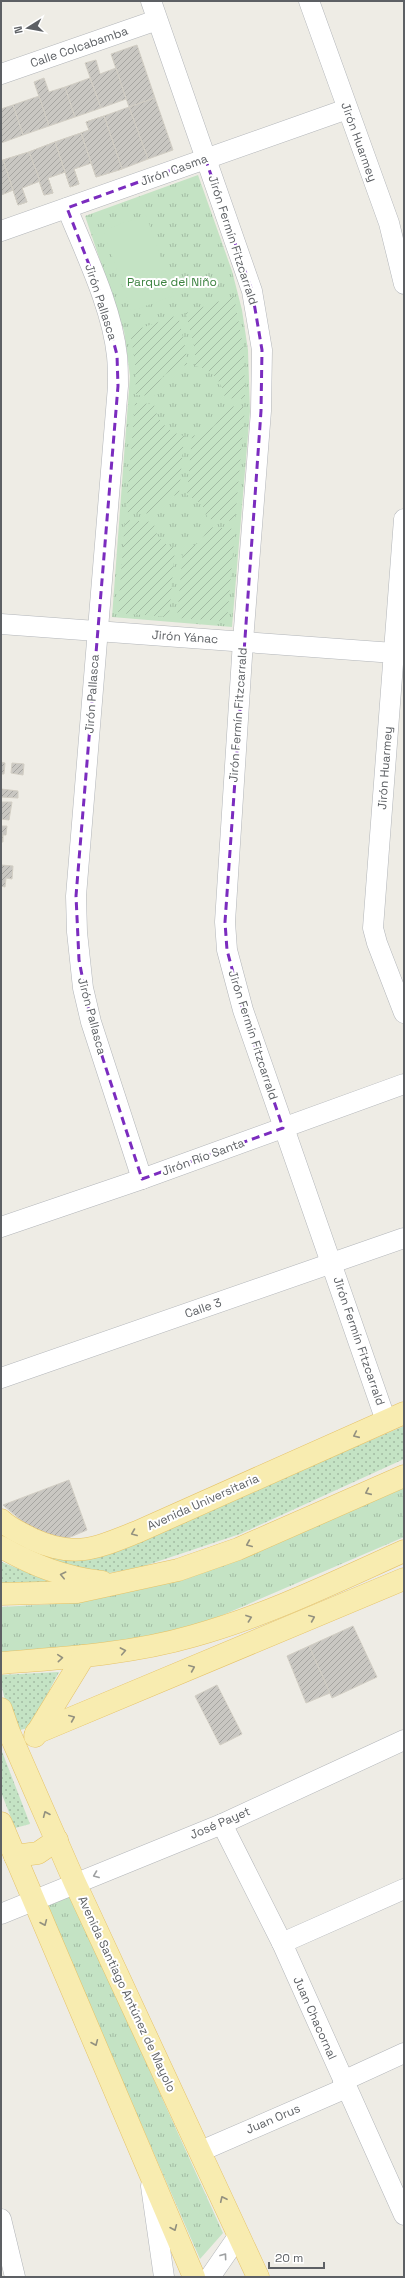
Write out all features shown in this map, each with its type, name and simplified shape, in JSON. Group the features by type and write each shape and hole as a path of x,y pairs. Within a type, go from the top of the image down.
{"main road":[{"name":"Avenida Universitaria","path":"1,1520 8,1526 50,1547 71,1551 99,1546 144,1529 395,1417"},
{"path":"1,1594 77,1592 178,1570 216,1558 404,1476"},
{"path":"1,1547 25,1561 56,1573 115,1584"},
{"path":"1,1663 84,1656 133,1649 199,1635 269,1611 404,1551"},
{"path":"36,1733 397,1582 378,1562"},
{"path":"32,1781 32,1755 36,1733 84,1656"},
{"name":"Avenida Santiago Antúnez de Mayolo","path":"1,1708 9,1732 57,1840 258,2277"},
{"path":"1,1823 194,2277"},
{"path":"15,1856 38,1853 57,1840"}],"street":[{"name":"Jirón Fermín Fitzcarrald","path":"151,1 252,291 262,350 261,411 243,641 225,922 227,950 243,1010 283,1128 332,1264 395,1417"},
{"name":"Jirón Huarmey","path":"309,1 389,223 404,284"},
{"name":"Calle Colcabamba","path":"1,74 158,20"},
{"name":"Jirón Casma","path":"1,231 347,109"},
{"name":"Jirón Pallasca","path":"67,208 102,298 117,355 118,386 76,896 79,960 83,988 92,1022 142,1179"},
{"name":"Jirón Huarmey","path":"404,519 373,928 376,943 404,1013"},
{"name":"Jirón Yánac","path":"1,624 394,653"},
{"name":"Jirón Río Santa","path":"2,1224 142,1179 404,1084"},
{"name":"Calle 3","path":"1,1378 404,1238"},
{"name":"José Payet","path":"1,1914 34,1899 222,1824 404,1740"},
{"name":"Juan Chacornal","path":"222,1824 282,1943 402,2208"},
{"path":"282,1943 404,1889"},
{"name":"Juan Orus","path":"201,2151 345,2084 404,2053"},
{"path":"148,2166 164,2277"},
{"path":"1,2219 15,2277"},
{"path":"210,2277 239,2235"}],"highlighted area":[{"path":"205,158 252,291 262,350 261,411 225,922 227,950 243,1010 283,1128 142,1179 91,1022 79,960 76,896 118,386 117,355 102,298 67,208"}],"green space":[{"name":"Parque del Niño","path":"198,175 232,271 242,310 248,350 250,411 232,627 112,617 130,376 124,331 85,216"},
{"path":"146,215 174,296 131,311 103,230"},
{"path":"234,296 244,351 245,399 225,398 219,381 211,373 195,366 195,350 186,313"},
{"path":"178,315 186,351 187,365 175,368 165,374 158,384 154,396 136,395 135,361 130,332"},
{"path":"135,403 154,404 160,420 173,432 184,436 179,494 164,499 154,514 126,512"},
{"path":"224,406 245,407 235,521 208,519 202,504 187,495 192,436 204,433 213,427 220,418"},
{"path":"125,520 154,522 154,527 160,539 171,547 175,548 169,617 118,613"},
{"path":"208,527 235,529 227,621 177,618 183,549 196,545 204,536"},
{"path":"404,1426 404,1459 240,1534 138,1568 103,1574 38,1558 25,1543 132,1543"},
{"path":"404,1488 404,1537 195,1627 113,1644 1,1654 1,1607 54,1604 101,1598 189,1578"},
{"path":"1,1561 2,1562 53,1583 1,1583"},
{"path":"59,1672 32,1723 28,1728 20,1730 12,1718 6,1704 2,1689 1,1675"},
{"path":"1,1749 30,1824 15,1828 1,1792"},
{"path":"70,1894 223,2233 200,2259 45,1904"}],"building":[{"path":"137,45 155,98 129,107 111,54"},
{"path":"96,60 100,74 116,68 126,99 101,108 85,63"},
{"path":"44,78 49,92 65,87 75,117 49,126 34,82"},
{"path":"90,78 101,108 75,117 65,87"},
{"path":"39,96 49,126 23,135 13,105"},
{"path":"155,98 173,150 148,159 129,107"},
{"path":"13,105 23,135 1,143 1,109"},
{"path":"129,107 148,159 122,169 104,116"},
{"path":"104,116 122,169 96,177 81,133 89,130 86,122"},
{"path":"104,116 122,169 96,177 81,133 89,130 86,122"},
{"path":"81,133 91,163 74,169 79,184 70,187 55,142"},
{"path":"81,133 91,163 74,169 79,184 70,187 55,142"},
{"path":"55,142 65,172 48,178 53,193 44,195 29,152"},
{"path":"55,142 65,172 48,178 53,193 44,195 29,152"},
{"path":"29,152 40,181 22,188 27,202 18,205 3,160"},
{"path":"29,152 40,181 22,188 27,202 18,205 3,160"},
{"path":"3,160 13,190 1,195 1,161"},
{"path":"3,160 13,190 1,195 1,161"},
{"path":"1,762 5,763 4,774 1,774"},
{"path":"12,763 24,764 23,775 11,773"},
{"path":"1,789 18,791 18,798 1,797"},
{"path":"1,802 12,802 9,820 1,819"},
{"path":"1,826 7,826 6,835 3,835 3,842 1,842"},
{"path":"1,865 13,866 12,879 6,878 5,887 1,886"},
{"path":"69,1480 87,1530 68,1538 51,1539 29,1527 3,1505"},
{"path":"353,1626 377,1677 332,1698 309,1646"},
{"path":"309,1646 330,1693 306,1703 287,1656"},
{"path":"217,1685 242,1734 220,1745 195,1696"}]}
